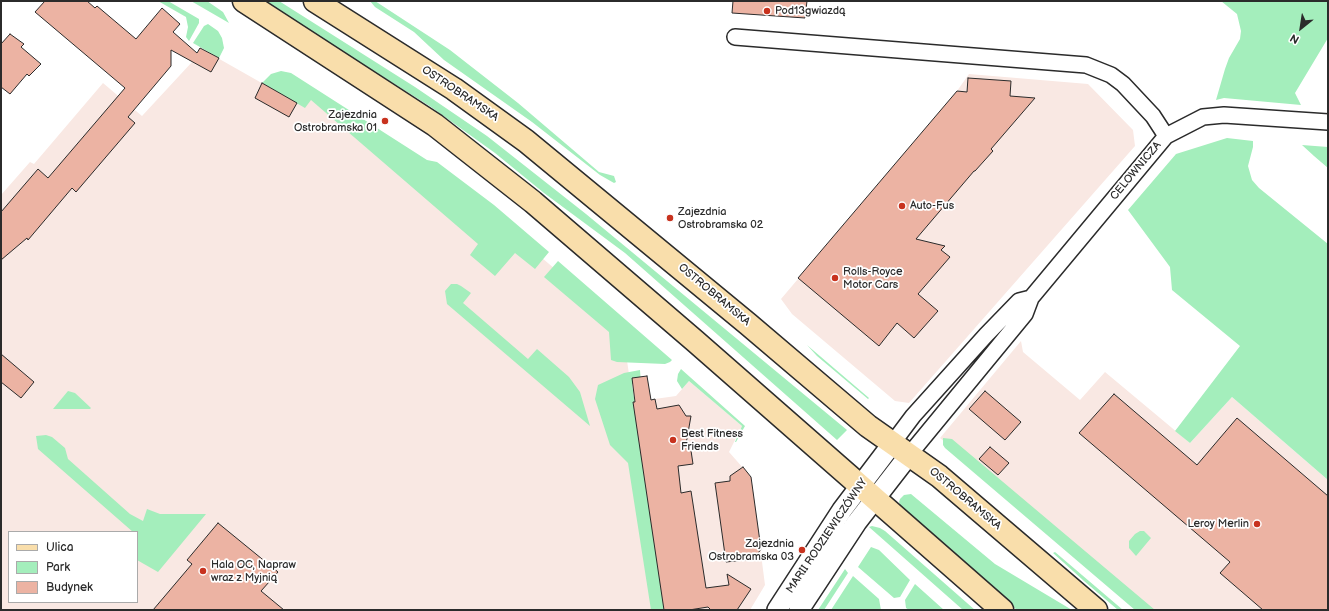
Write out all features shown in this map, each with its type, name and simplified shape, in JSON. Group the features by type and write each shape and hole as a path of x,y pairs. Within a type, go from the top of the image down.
{"main road":[{"path":"244,1 448,134 553,219 1002,610"},
{"name":"OSTROBRAMSKA","path":"315,1 447,85 526,141 901,449 940,476 1096,610"}],"street":[{"path":"735,37 1086,65 1111,75 1124,84 1153,116 1166,136"},
{"name":"CELOWNICZA","path":"901,449 1025,314 1030,298 1166,136 1203,117 1247,116 1328,122"},
{"name":"CELOWNICZA","path":"901,449 913,416 1018,302 1030,298"},
{"name":"MARII RODZIEWICZÓWNY","path":"799,610 867,492 901,449"},
{"name":"MARII RODZIEWICZÓWNY","path":"777,610 842,510 867,492"}],"shaded area":[{"path":"200,48 297,103 317,91 495,218 622,326 633,402 676,396 689,381 742,426 729,452 751,477 765,585 750,610 1,610 1,195 30,162 34,164 103,83 142,116 192,62"},
{"path":"969,74 1088,84 1133,130 1135,146 909,403 895,401 792,314 781,299 957,91"},
{"path":"1021,341 1023,352 1080,400 1105,372 1190,443 1232,397 1328,480 1328,610 1143,610 940,438"}],"green space":[{"path":"158,1 168,1 199,19 199,23 189,41 186,37 188,27 186,17"},
{"path":"191,1 207,1 223,12 229,23"},
{"path":"263,1 279,1 415,87 487,136 586,214 847,430 837,440 625,253 544,193 495,153 431,107"},
{"path":"370,1 375,1 450,50 518,103 599,172 614,176 616,182 614,183 600,175 532,122 444,60 414,32 375,7"},
{"path":"1221,1 1328,1 1328,38 1295,93 1301,105 1224,98 1216,100 1225,69 1229,58 1240,39 1241,31 1237,14"},
{"path":"208,24 218,31 222,38 224,48 219,58 193,43 204,26"},
{"path":"281,71 291,73 427,160 437,162 494,205 549,252 535,269 515,253 495,276 470,255 478,244 311,100 305,108 262,83 271,74"},
{"path":"1227,138 1253,141 1248,166 1252,180 1259,188 1328,244 1328,480 1232,397 1190,443 1175,431 1240,346 1172,290 1170,267 1128,210 1176,154"},
{"path":"1302,145 1328,147 1328,168 1314,156"},
{"path":"558,261 672,360 665,364 617,362 611,360 609,332 544,277"},
{"path":"451,284 457,284 471,293 463,303 528,359 537,349 569,377 580,392 590,426 447,304 445,291"},
{"path":"807,345 869,398 868,399 817,356"},
{"path":"681,369 745,426 736,442 742,426 689,381 682,389 677,381 678,374"},
{"path":"640,370 641,383 632,384 665,610 651,610 628,463 610,445 595,399 598,385 624,373"},
{"path":"68,391 75,393 91,408 53,409"},
{"path":"46,435 52,437 65,448 68,459 130,514 143,521 147,509 160,514 206,514 158,572 138,561 138,531 132,531 38,449 36,436"},
{"path":"943,438 952,439 1155,610 1135,610 945,448 943,445"},
{"path":"911,494 995,564 1072,610 1017,610 902,510 899,502 900,499 904,495"},
{"path":"872,526 885,531 975,610 963,610 869,527"},
{"path":"1140,531 1144,531 1151,538 1136,556 1129,548 1129,541"},
{"path":"871,547 879,550 910,580 900,597 894,598 858,567"},
{"path":"1055,552 1123,610 1118,610 1084,581 1053,553"},
{"path":"845,569 848,573 824,610 818,610"},
{"path":"853,576 879,599 881,610 831,610"},
{"path":"915,584 944,610 909,610 906,608 905,600"}],"building":[{"path":"45,1 87,1 95,8 97,6 136,39 162,8 180,24 173,32 197,53 200,48 219,58 211,72 171,50 171,66 128,117 135,123 76,192 72,188 28,240 27,238 1,260 1,212 38,169 48,178 125,88 35,12"},
{"path":"733,1 807,1 805,18 732,13"},
{"path":"10,34 24,44 21,47 41,64 29,76 27,74 10,94 1,87 1,44"},
{"name":"Auto-Fus","path":"968,78 1011,81 1010,96 1035,98 991,149 993,151 916,239 945,246 941,250 950,257 918,294 938,311 914,338 897,323 879,346 798,278 957,91 967,92"},
{"path":"262,83 297,103 289,117 255,98"},
{"path":"1,354 34,382 21,398 1,382"},
{"path":"647,376 651,400 655,399 657,409 679,405 686,416 691,416 686,444 690,444 693,464 678,466 681,493 691,491 706,588 729,585 727,574 751,589 737,610 711,610 708,607 689,610 664,610 633,402 635,402 632,378"},
{"path":"985,391 1021,422 1005,440 969,409"},
{"name":"Leroy Merlin","path":"1114,394 1197,465 1237,418 1328,496 1328,610 1263,610 1220,573 1230,562 1079,433"},
{"path":"990,447 1009,463 998,475 979,459"},
{"path":"743,467 751,477 761,549 754,559 726,562 715,483 730,481 730,476"},
{"name":"Hala OC, Napraw wraz z Myjnią","path":"218,523 278,572 261,591 284,610 153,610 192,564 187,560"}],"place":[{"name":"Pod13gwiazdą","path":"767,11"},
{"name":"Zajezdnia Ostrobramska 01","path":"385,121"},
{"name":"Auto-Fus","path":"902,206"},
{"name":"Zajezdnia Ostrobramska 02","path":"670,218"},
{"name":"Rolls-Royce Motor Cars","path":"835,278"},
{"name":"Best Fitness Friends","path":"673,440"},
{"name":"Leroy Merlin","path":"1257,524"},
{"name":"Zajezdnia Ostrobramska 03","path":"802,550"},
{"name":"Hala OC, Napraw wraz z Myjnią","path":"203,571"}]}
